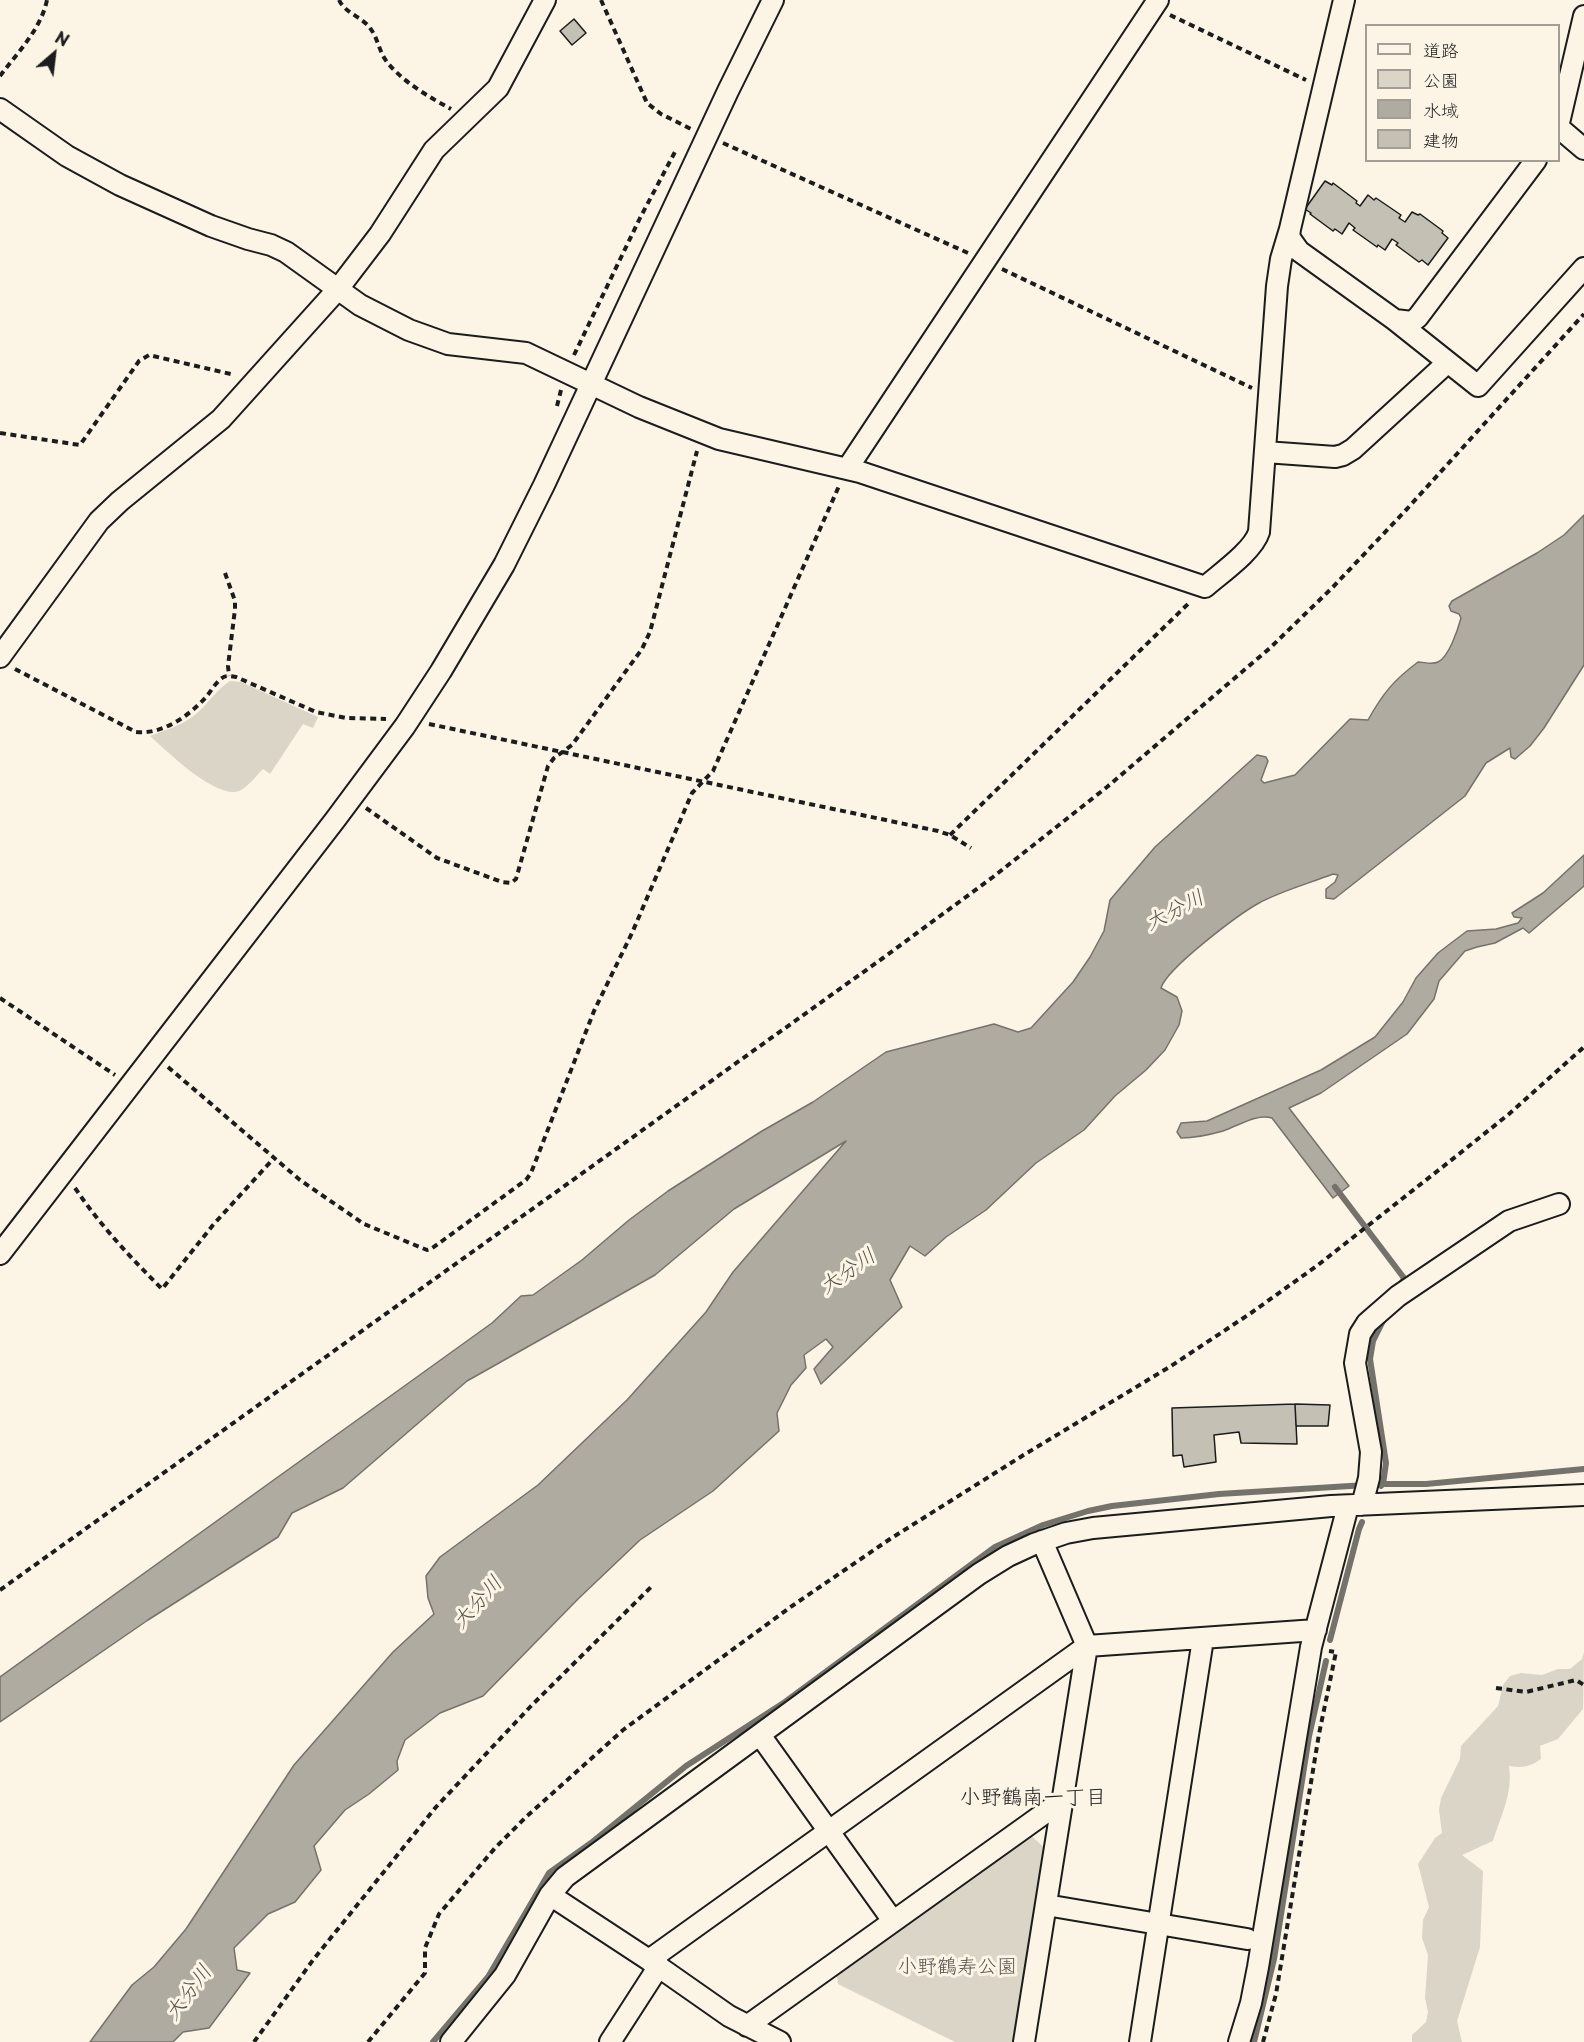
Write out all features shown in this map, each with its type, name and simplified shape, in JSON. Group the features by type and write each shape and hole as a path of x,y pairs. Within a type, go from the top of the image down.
{"street":[{"path":"5,662 99,522 120,501 221,419 255,384 338,289 390,220 428,157 492,95 504,79 545,0"},
{"path":"0,1254 335,820 399,720 441,671 504,565 544,485 698,132 773,0"},
{"path":"0,109 54,147 120,185 211,226 286,252 373,313 426,337 465,347 526,353 590,384 719,439 847,469 907,487 1205,588 1257,538 1281,259 1344,0"},
{"path":"847,469 1156,4"},
{"path":"1560,118 1584,16"},
{"path":"1560,129 1584,149"},
{"path":"1395,320 1412,322 1418,317 1534,162"},
{"path":"1290,229 1289,237 1299,251 1395,320 1478,386 1584,268"},
{"path":"1265,452 1335,457 1343,455 1448,362"},
{"path":"1239,2042 1251,2002 1258,1967 1301,1700 1316,1630 1355,1505 1369,1478 1371,1452 1355,1363 1360,1334 1367,1323 1398,1296 1493,1230 1509,1221 1559,1203"},
{"path":"451,2042 505,1975 559,1882 995,1563 1042,1541 1066,1533 1093,1528 1355,1505 1584,1495"},
{"path":"1024,2042 1087,1646 1042,1541"},
{"path":"610,2042 654,1963 828,1830 1087,1646 1316,1630"},
{"path":"1140,2042 1203,1639"},
{"path":"760,1735 893,1921"},
{"path":"747,2026 1063,1800"},
{"path":"550,1895 747,2026 780,2042"},
{"path":"1046,1905 1247,1939"}],"path":[{"path":"0,76 34,31 45,10 47,0"},
{"path":"339,0 344,7 372,30 382,55 393,68 428,97 467,119"},
{"path":"601,0 647,103 661,114 984,260 1269,397"},
{"path":"1156,4 1323,88"},
{"path":"693,120 698,132"},
{"path":"685,135 698,132"},
{"path":"570,357 574,355 640,218 681,142"},
{"path":"0,1590 883,958 993,877 1107,787 1270,648 1333,587 1584,314"},
{"path":"0,433 80,445 139,360 149,355 230,373 255,384"},
{"path":"556,408 562,382"},
{"path":"362,804 437,858 502,882 511,883 516,879 548,766 561,752 572,745 642,649 650,632 702,433"},
{"path":"154,1055 300,1180 364,1224 427,1250 526,1180 531,1173 594,1011 632,933 692,793 713,771 847,469"},
{"path":"225,573 235,601 229,676"},
{"path":"950,835 1205,588"},
{"path":"5,662 142,733 166,726 186,715 208,695 221,678 229,676 316,712 346,718 399,720 561,752 950,835 971,848"},
{"path":"384,727 399,720"},
{"path":"0,998 117,1076 110,1085"},
{"path":"368,2042 425,1973 425,1948 439,1914 495,1848 623,1730 792,1606 890,1539 1022,1455 1172,1366 1251,1313 1318,1265 1459,1154 1518,1106 1584,1047"},
{"path":"64,1172 90,1211 162,1289 213,1225 274,1158"},
{"path":"254,2042 313,1960 436,1807 531,1706 653,1584"},
{"path":"1263,2042 1276,1994 1319,1734 1336,1652"},
{"path":"1496,1689 1526,1692 1576,1680 1584,1685"}],"green space":[{"path":"230,681 241,682 318,717 313,728 303,724 270,774 263,769 248,785 239,791 229,792 217,788 192,772 150,736 191,718"},
{"path":"1584,1652 1583,1709 1558,1739 1540,1746 1541,1759 1526,1766 1509,1766 1508,1795 1493,1841 1462,1855 1483,1871 1480,1947 1457,2021 1462,2042 1412,2042 1412,2035 1426,2022 1428,2012 1425,1998 1428,1955 1422,1938 1423,1920 1429,1907 1418,1864 1435,1838 1442,1833 1439,1810 1441,1798 1460,1759 1461,1746 1498,1706 1503,1685 1510,1676 1521,1673 1542,1675 1558,1669 1570,1669 1582,1659"},
{"name":"小野鶴寿公園","path":"1029,1834 1045,1848 1012,2042 955,2042 838,1984 836,1970"}],"water":[{"name":"大分川","path":"1584,515 1584,665 1530,746 1515,759 1511,757 1510,748 1486,763 1465,796 1334,899 1326,898 1326,889 1335,882 1338,875 1333,874 1259,903 1189,955 1166,979 1161,988 1177,997 1182,1011 1179,1025 1165,1050 1146,1070 1115,1096 1084,1130 1036,1163 986,1210 946,1237 925,1256 910,1246 890,1280 902,1307 821,1384 814,1369 833,1347 826,1339 804,1355 806,1368 791,1385 777,1413 779,1431 713,1491 640,1540 578,1599 483,1696 440,1713 405,1740 397,1761 398,1770 345,1810 314,1846 321,1870 295,1902 268,1914 234,1948 237,1970 250,1973 209,2028 183,2032 173,2042 90,2042 132,1985 154,1967 186,1929 294,1765 393,1652 434,1614 428,1598 426,1576 440,1557 538,1485 627,1400 706,1312 733,1272 846,1141 734,1209 655,1275 467,1381 343,1488 292,1513 278,1537 148,1620 0,1722 0,1677 492,1323 521,1296 533,1295 582,1260 668,1191 762,1131 813,1102 886,1052 994,1024 1018,1032 1031,1028 1073,982 1104,931 1110,900 1155,847 1257,755 1266,757 1268,761 1261,780 1264,783 1295,775 1350,719 1368,720 1396,681 1418,662 1438,662 1446,655 1461,618 1459,614 1451,611 1449,606 1452,601 1537,553 1564,535"},
{"path":"1584,855 1584,886 1529,933 1523,928 1495,943 1465,951 1439,981 1434,999 1407,1034 1321,1093 1289,1108 1349,1186 1333,1198 1272,1118 1260,1117 1218,1132 1181,1138 1177,1132 1181,1123 1207,1121 1321,1070 1375,1037 1403,1002 1416,978 1438,953 1467,931 1496,929 1518,923 1522,918 1514,917 1512,913 1543,893"}],"building":[{"path":"574,19 586,33 572,45 560,31"},
{"path":"1325,181 1332,185 1333,183 1357,201 1356,203 1360,206 1368,195 1374,200 1376,198 1401,215 1399,218 1405,222 1412,212 1420,214 1443,231 1442,233 1448,238 1428,265 1422,260 1419,262 1396,245 1398,243 1392,239 1385,250 1378,245 1377,247 1353,230 1355,228 1349,223 1342,234 1335,229 1333,231 1305,209"},
{"path":"1295,1404 1297,1444 1241,1443 1239,1432 1214,1435 1216,1462 1184,1467 1182,1455 1173,1456 1172,1408"},
{"path":"1295,1404 1330,1405 1328,1426 1296,1426"}],"waterway":[{"path":"1335,1187 1404,1278 1400,1287"},
{"path":"433,2042 488,1977 549,1873 591,1843 686,1766 785,1702 995,1547 1043,1525 1112,1506 1219,1494 1383,1484 1386,1463 1370,1359 1373,1341 1386,1315"},
{"path":"1381,1486 1383,1484 1426,1484 1584,1469"},
{"path":"1330,1640 1362,1522"},
{"path":"1254,2042 1274,1959 1309,1736 1326,1661"}],"district":[{"name":"小野鶴南一丁目","path":"1033,1798"}]}
